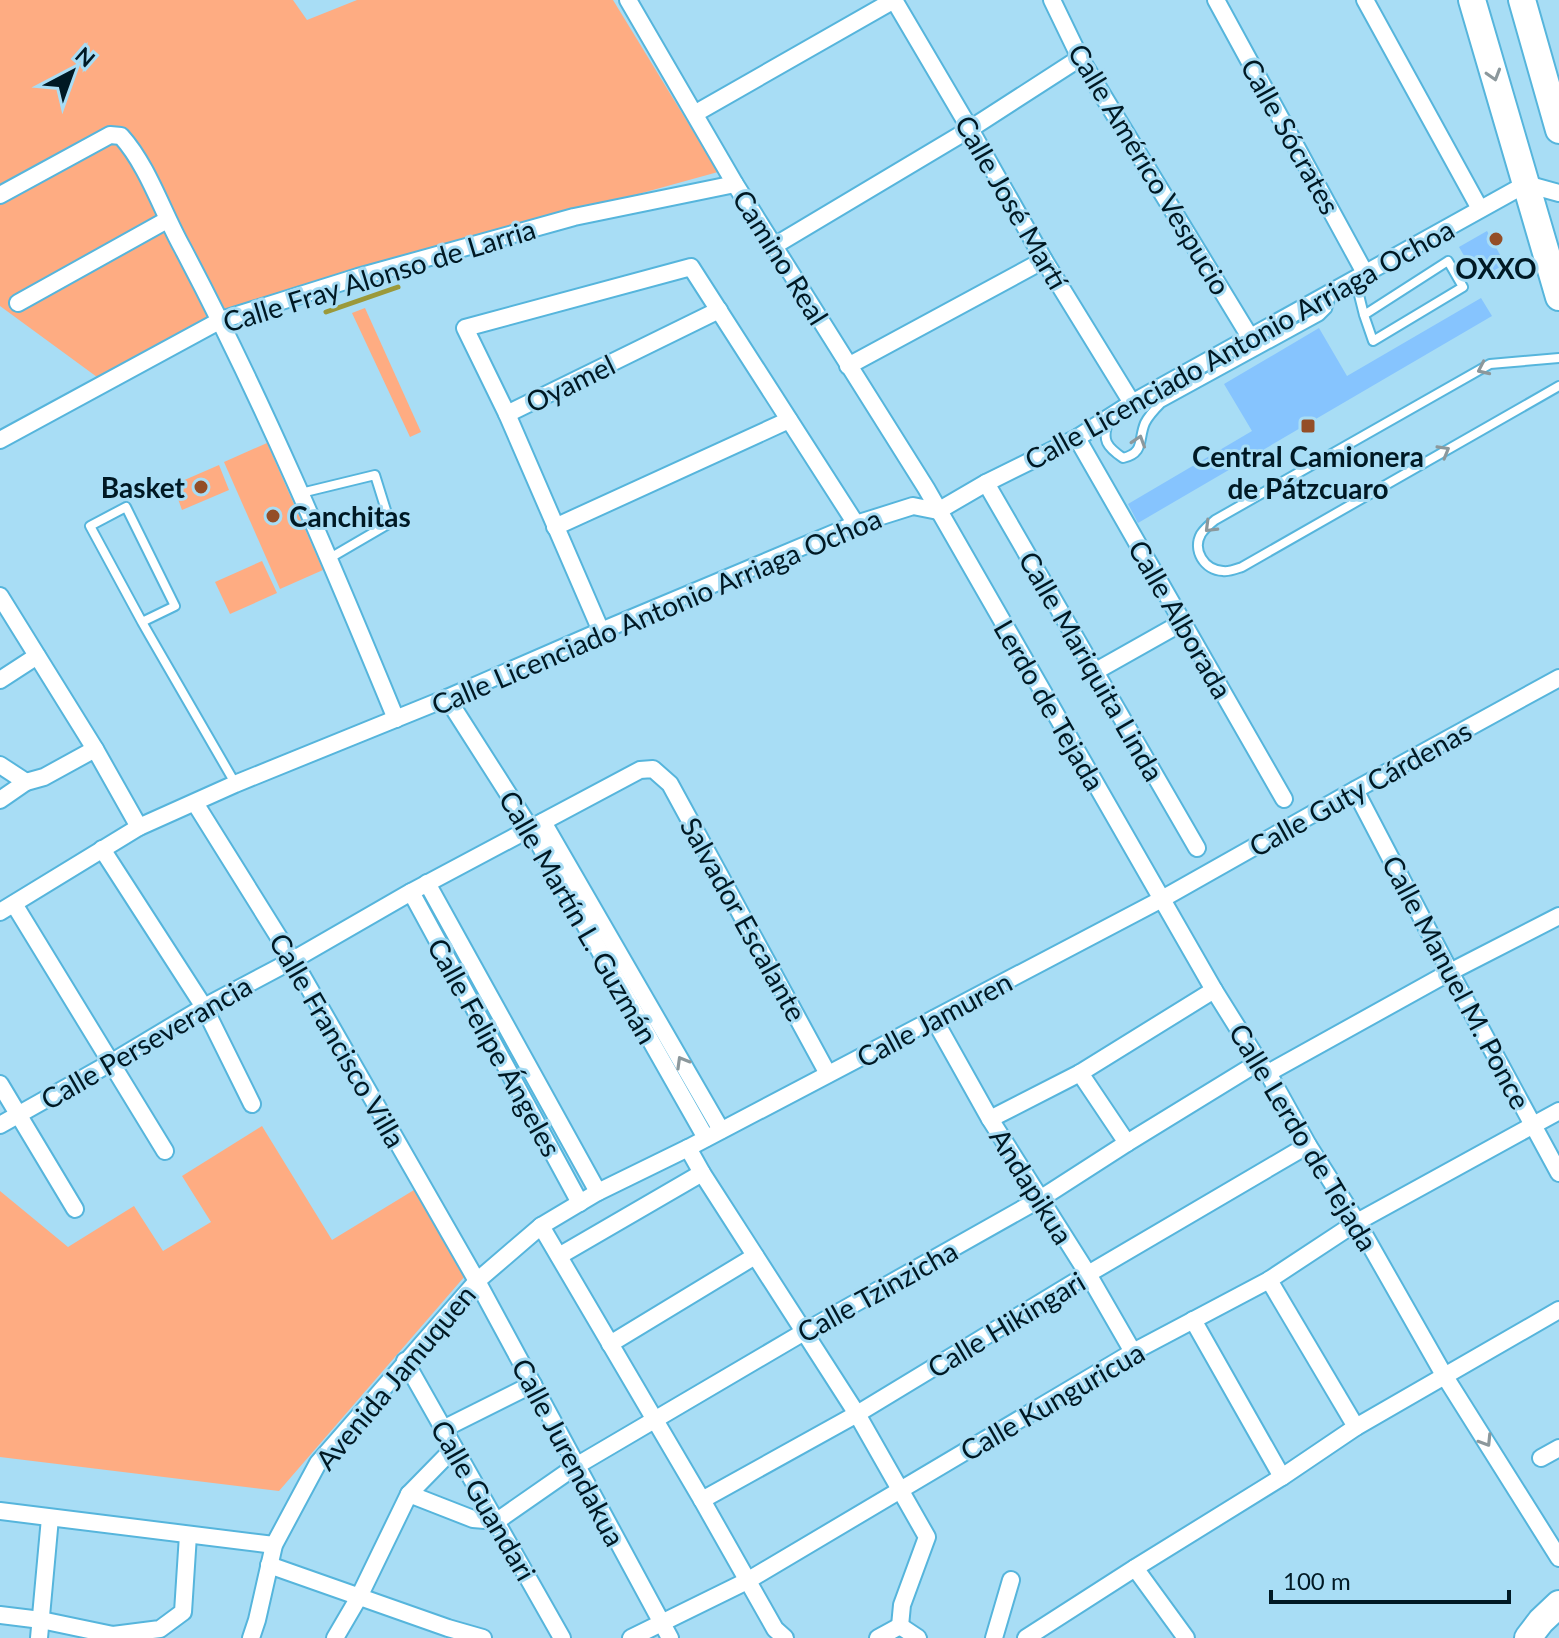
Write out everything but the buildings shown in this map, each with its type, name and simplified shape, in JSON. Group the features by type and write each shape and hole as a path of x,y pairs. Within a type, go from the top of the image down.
{"main road":[{"path":"1472,0 1559,297"},
{"path":"1522,0 1559,130"}],"street":[{"name":"Camino Real","path":"628,0 735,184 938,511"},
{"path":"696,113 894,0"},
{"name":"Calle José Martí","path":"894,0 1044,260 1132,403"},
{"name":"Calle Américo Vespucio","path":"1052,0 1080,58 1250,337"},
{"name":"Calle Sócrates","path":"1216,0 1360,276"},
{"path":"1365,0 1480,209"},
{"path":"774,246 970,129 1080,58"},
{"path":"0,195 110,135 121,136 135,152 167,220 221,320 301,493 396,719"},
{"name":"Calle Fray Alonso de Larria","path":"0,440 221,320 358,277 574,217 735,184"},
{"path":"1526,184 1559,193"},
{"name":"Calle Licenciado Antonio Arriaga Ochoa","path":"7,908 139,827 235,784 447,698 856,524 913,506 938,511 986,483 1077,438 1132,403 1526,184"},
{"path":"18,303 167,220"},
{"path":"848,366 1044,260"},
{"name":"Oyamel","path":"691,267 719,310 507,414 465,328 691,267"},
{"path":"719,310 856,524"},
{"path":"507,414 601,631"},
{"path":"555,527 789,420"},
{"name":"Calle Alborada","path":"1077,438 1284,799"},
{"name":"Calle Mariquita Linda","path":"986,483 1197,848"},
{"name":"Lerdo de Tejada","path":"938,511 1162,899"},
{"path":"0,596 95,749 139,827"},
{"path":"1096,671 1183,622"},
{"path":"0,680 37,656"},
{"name":"Calle Guty Cárdenas","path":"1162,899 1559,678"},
{"name":"Calle Martín L. Guzmán","path":"447,698 537,825 625,979 721,1130"},
{"path":"0,800 26,782 44,777 95,749"},
{"path":"0,765 26,782"},
{"name":"Calle Perseverancia","path":"0,1125 427,883 640,770 653,769"},
{"name":"Salvador Escalante","path":"653,769 670,784 828,1074"},
{"name":"Calle Manuel M. Ponce","path":"1355,790 1559,1173"},
{"name":"Calle Francisco Villa","path":"195,803 293,960 477,1281"},
{"path":"102,849 204,1007 252,1104"},
{"name":"Calle Felipe Ángeles","path":"427,883 598,1192"},
{"name":"Calle Felipe Ángeles","path":"411,892 580,1203"},
{"name":"Calle Lerdo de Tejada","path":"1162,899 1214,990 1357,1222 1444,1375 1559,1558"},
{"name":"Calle Jamuren","path":"598,1192 688,1148 1162,899"},
{"path":"7,908 112,1062 165,1151"},
{"name":"Calle Tzinzicha","path":"497,1521 576,1466 804,1332 1040,1199 1127,1143 1264,1068 1559,916"},
{"name":"Calle Martín L. Guzmán","path":"625,979 706,1138"},
{"path":"990,1119 1080,1073 1214,990"},
{"name":"Andapikua","path":"934,1019 990,1119 1088,1274 1133,1352"},
{"path":"499,1054 516,1045"},
{"path":"1080,1073 1127,1143"},
{"path":"0,1084 75,1209"},
{"name":"Calle Kunguricua","path":"631,1638 665,1631 1133,1352 1269,1280 1357,1222 1559,1111"},
{"name":"Calle Hikingari","path":"702,1500 857,1414 1308,1145"},
{"path":"688,1148 857,1414 927,1537 902,1605 900,1626"},
{"path":"559,1256 702,1173"},
{"name":"Avenida Jamuquen","path":"251,1638 274,1545 318,1463 477,1281 541,1226 598,1192"},
{"path":"541,1226 775,1629 785,1638"},
{"path":"610,1344 755,1256"},
{"path":"1269,1280 1356,1427"},
{"name":"Calle Jurendakua","path":"477,1281 665,1631"},
{"path":"1026,1638 1356,1427 1559,1310"},
{"path":"1193,1320 1282,1477"},
{"name":"Calle Guandari","path":"405,1361 562,1638"},
{"path":"443,1429 533,1384"},
{"path":"335,1638 359,1597 409,1494 454,1448"},
{"path":"1541,1458 1559,1448"},
{"path":"409,1494 473,1519 497,1521"},
{"path":"0,1511 274,1545"},
{"path":"39,1638 50,1518"},
{"path":"0,1615 113,1635 160,1629 183,1612 188,1535"},
{"path":"269,1565 359,1597 446,1633 483,1638"},
{"path":"1135,1568 1186,1638"},
{"path":"994,1638 1011,1580"},
{"path":"878,1638 900,1626"},
{"path":"900,1626 918,1638"}],"lane":[{"path":"1360,276 1364,315 1373,341 1463,287 1448,261 1364,315"},
{"path":"1111,416 1105,439 1113,451 1123,458 1133,456 1143,438 1144,425 1161,403 1320,316 1327,309 1333,291"},
{"path":"1559,358 1490,364 1215,520 1201,534 1199,554 1204,563 1213,569 1222,571 1242,567 1559,386"},
{"path":"301,493 375,475 390,523 330,558"},
{"path":"142,622 175,606 126,507 90,526 142,622 235,784"}],"shaded area":[{"path":"0,0 293,0 307,20 357,0 613,0 718,172 230,307 97,377 0,306"},
{"path":"365,308 421,432 410,437 352,313"},
{"name":"Canchitas","path":"267,443 323,570 280,589 224,462"},
{"name":"Basket","path":"219,465 229,490 182,510 173,485"},
{"path":"262,561 277,593 230,614 215,582"},
{"path":"262,1126 332,1240 414,1190 465,1276 279,1491 0,1457 0,1191 68,1247 134,1206 163,1251 211,1222 182,1176"}],"waterway":[{"path":"326,312 398,287"}],"place":[{"name":"OXXO","path":"1496,239"},
{"name":"Central Camionera de Pátzcuaro","path":"1308,426"},
{"name":"Basket","path":"201,487"},
{"name":"Canchitas","path":"273,516"}]}
